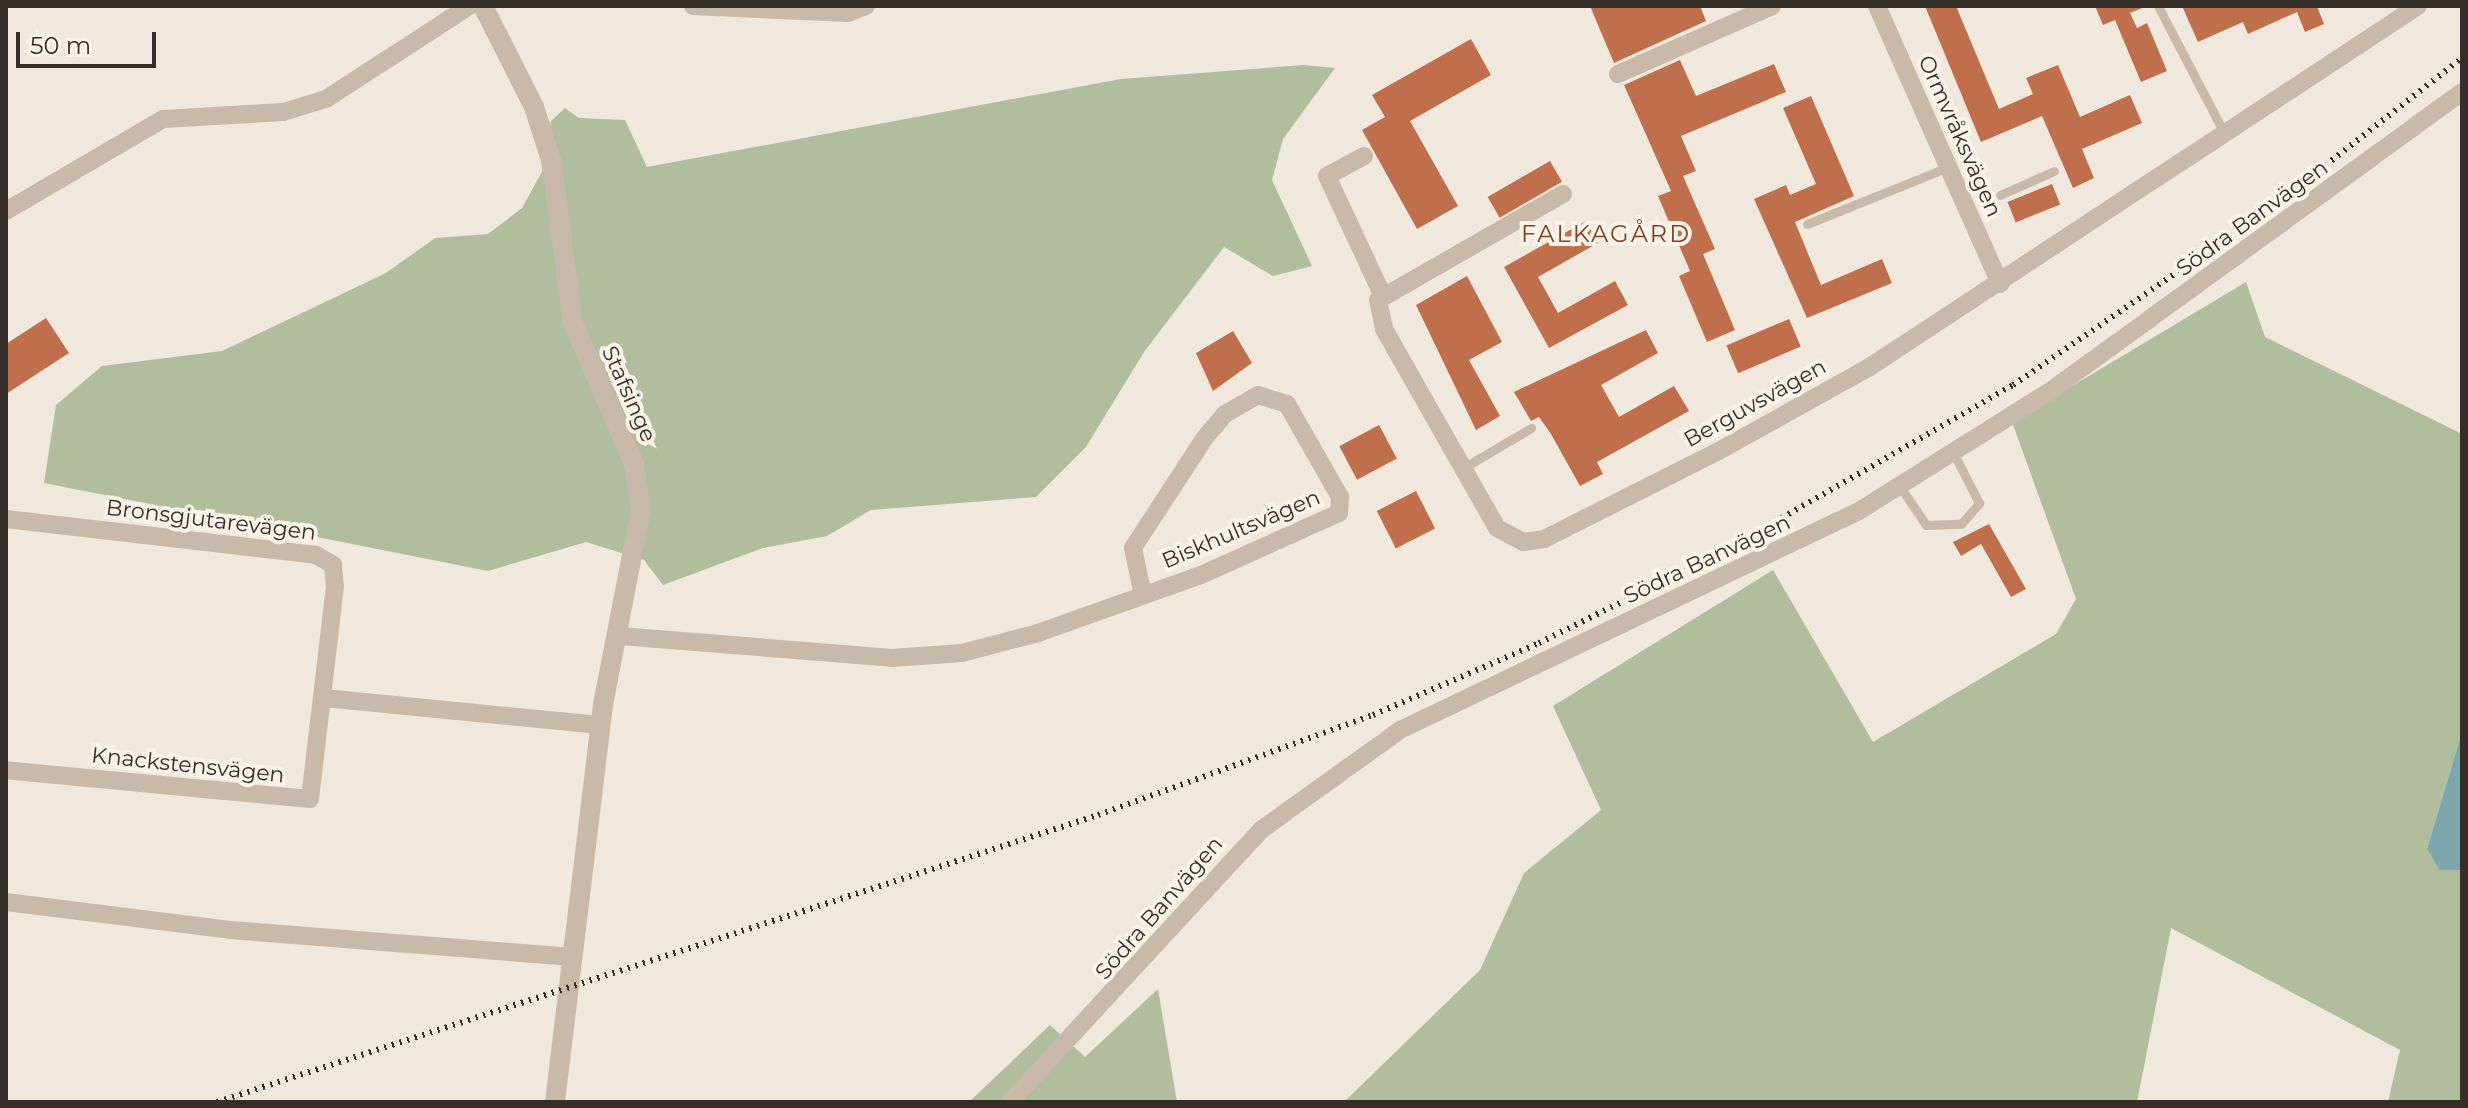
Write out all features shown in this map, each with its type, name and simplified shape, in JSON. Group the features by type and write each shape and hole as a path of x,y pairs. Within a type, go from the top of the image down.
{"street":[{"path":"6,211 163,119 283,112 326,99 469,6"},
{"name":"Stafsinge","path":"483,6 534,107 562,215 573,323 634,464 641,509 620,636 600,725 555,1102"},
{"path":"693,6 848,13 866,6"},
{"path":"1618,74 1772,6"},
{"name":"Ormvråksvägen","path":"1877,6 2000,284"},
{"name":"Berguvsvägen","path":"1383,296 1378,300 1384,329 1497,528 1510,539 1544,539 1855,375 2000,284 2418,6"},
{"name":"Södra Banvägen","path":"1010,1102 1261,830 1400,730 1732,576 1899,485 1953,452 2223,269 2462,92"},
{"path":"1364,156 1327,176 1383,296 1563,194"},
{"name":"Biskhultsvägen","path":"620,636 930,657 998,645 1143,595 1339,513 1340,497 1287,404 1258,395 1224,415 1204,439 1133,548 1143,595"},
{"name":"Bronsgjutarevägen","path":"6,519 326,559 335,586 324,698"},
{"path":"324,698 600,725"},
{"name":"Knackstensvägen","path":"6,770 303,801 313,796 324,698"},
{"path":"6,902 230,930 572,957"}],"lane":[{"path":"2158,6 2224,133"},
{"path":"1807,224 1948,167"},
{"path":"2000,195 2054,171"},
{"path":"1463,468 1531,428"},
{"path":"1899,485 1926,525 1961,524 1979,503 1953,452"}],"green space":[{"path":"1303,65 1335,68 1283,139 1272,180 1312,266 1273,276 1224,247 1144,352 1086,447 1036,497 871,510 827,536 763,548 663,585 644,560 586,542 488,571 44,483 56,405 102,366 222,351 386,273 435,238 488,234 522,208 543,170 551,121 565,108 579,118 625,120 647,167 1121,79"},
{"path":"2246,282 2265,337 2462,434 2462,732 2427,849 2439,870 2462,870 2462,1102 2388,1102 2400,1050 2171,928 2137,1102 1344,1102 1480,970 1524,873 1601,810 1553,706 1773,570 1873,742 2056,634 2076,599 2012,422"},
{"path":"1158,989 1177,1102 969,1102 1050,1025 1085,1057"}],"water":[{"path":"2462,732 2462,870 2439,870 2427,849"}],"building":[{"path":"1590,6 1700,6 1706,21 1614,63"},
{"path":"1925,6 1956,6 1999,109 2033,94 2026,78 2058,65 2080,117 2130,95 2142,123 2082,149 2094,178 2073,188 2042,116 1981,142"},
{"path":"2095,6 2147,6 2130,13 2137,28 2147,23 2167,71 2141,82 2115,20 2103,25"},
{"path":"2182,6 2317,6 2324,24 2305,32 2297,12 2248,34 2243,22 2198,42"},
{"path":"1471,39 1491,75 1410,121 1458,206 1417,229 1362,130 1385,117 1372,95"},
{"path":"1680,60 1696,96 1774,64 1786,92 1681,136 1696,171 1683,176 1715,249 1703,254 1735,330 1707,342 1679,276 1690,271 1658,196 1671,191 1624,85"},
{"path":"1811,96 1854,196 1795,222 1821,285 1882,259 1892,283 1807,318 1754,199 1786,185 1790,195 1816,184 1783,108"},
{"path":"1550,161 1562,182 1500,218 1488,197"},
{"path":"2052,184 2060,204 2016,222 2007,202"},
{"path":"1586,221 1598,243 1538,277 1558,313 1615,281 1628,305 1549,348 1504,267"},
{"path":"1467,276 1502,342 1469,360 1500,416 1476,430 1416,305"},
{"path":"46,318 69,353 6,394 6,344"},
{"path":"1789,319 1801,347 1738,373 1726,346"},
{"path":"1646,330 1658,353 1601,385 1619,417 1674,386 1689,411 1597,462 1603,474 1580,486 1551,434 1539,417 1531,421 1514,392"},
{"path":"1233,331 1252,363 1213,391 1196,353"},
{"path":"1379,425 1397,459 1357,480 1339,446"},
{"path":"1416,491 1435,528 1396,548 1377,511"},
{"path":"1989,524 2026,589 2011,597 1981,544 1961,556 1953,542"}],"railway":[{"path":"217,1102 1098,815 1373,715 1539,643 1726,550 2013,385 2275,205 2462,58"}],"district":[{"name":"FALKAGÅRD","path":"1606,234"}]}
